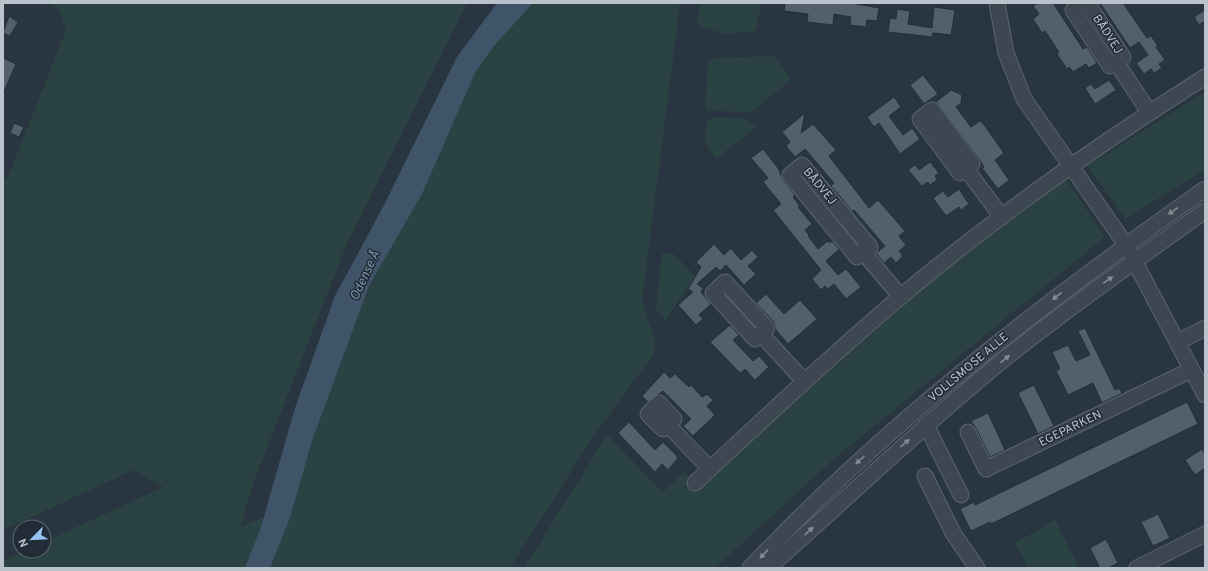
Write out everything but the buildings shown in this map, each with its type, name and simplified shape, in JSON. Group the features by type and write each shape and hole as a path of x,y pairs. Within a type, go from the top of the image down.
{"street":[{"path":"997,3 1006,53 1024,98 1126,245 1205,395"},
{"name":"BÅDVEJ","path":"1084,3 1073,10 1110,66 1123,57 1088,3"},
{"name":"BÅDVEJ","path":"1116,62 1149,112"},
{"path":"695,483 804,381 901,297 1002,217 1072,166 1149,112 1205,77"},
{"name":"BÅDVEJ","path":"802,165 870,247 863,252 857,257 790,175 802,165"},
{"path":"966,169 1002,217"},
{"name":"VOLLSMOSE ALLE","path":"750,568 783,532 903,421 997,342 1126,245 1205,189"},
{"name":"VOLLSMOSE ALLE","path":"768,568 926,425 1008,356 1135,261 1205,211"},
{"path":"863,252 901,297"},
{"path":"1178,342 1205,328"},
{"path":"761,334 804,381"},
{"name":"EGEPARKEN","path":"968,432 986,469 1191,370"},
{"path":"668,425 710,469"},
{"path":"926,425 961,495"},
{"path":"925,476 953,533 977,568"},
{"path":"1137,568 1205,534"}],"green space":[{"path":"49,3 467,3 346,246 256,476 240,527 264,517 255,546 245,568 3,568 3,561 12,557 12,559 52,559 52,538 163,487 134,470 27,519 12,519 12,526 3,530 3,179 8,177 66,30 60,10"},
{"path":"533,3 680,3 642,302 655,342 653,355 593,437 510,568 270,568 290,518 312,441 369,286 422,194 475,73 493,47"},
{"path":"701,3 762,3 755,31 727,34 700,27 697,21"},
{"path":"774,56 791,80 752,112 708,111 705,107 708,61 714,58"},
{"path":"1205,92 1205,169 1126,219 1087,166"},
{"path":"713,117 742,118 756,127 717,158 705,141 708,120"},
{"path":"1066,179 1105,237 833,460 715,568 524,568 607,435 663,492 684,472 698,488 928,284"},
{"path":"662,253 674,254 696,277 665,320 656,310"},
{"path":"1055,520 1079,568 1028,568 1015,543"}],"water":[{"name":"Odense Å","path":"497,3 533,3 493,47 475,73 422,194 369,286 312,441 290,518 270,568 245,568 261,527 295,408 335,296 384,205 457,57"}]}
